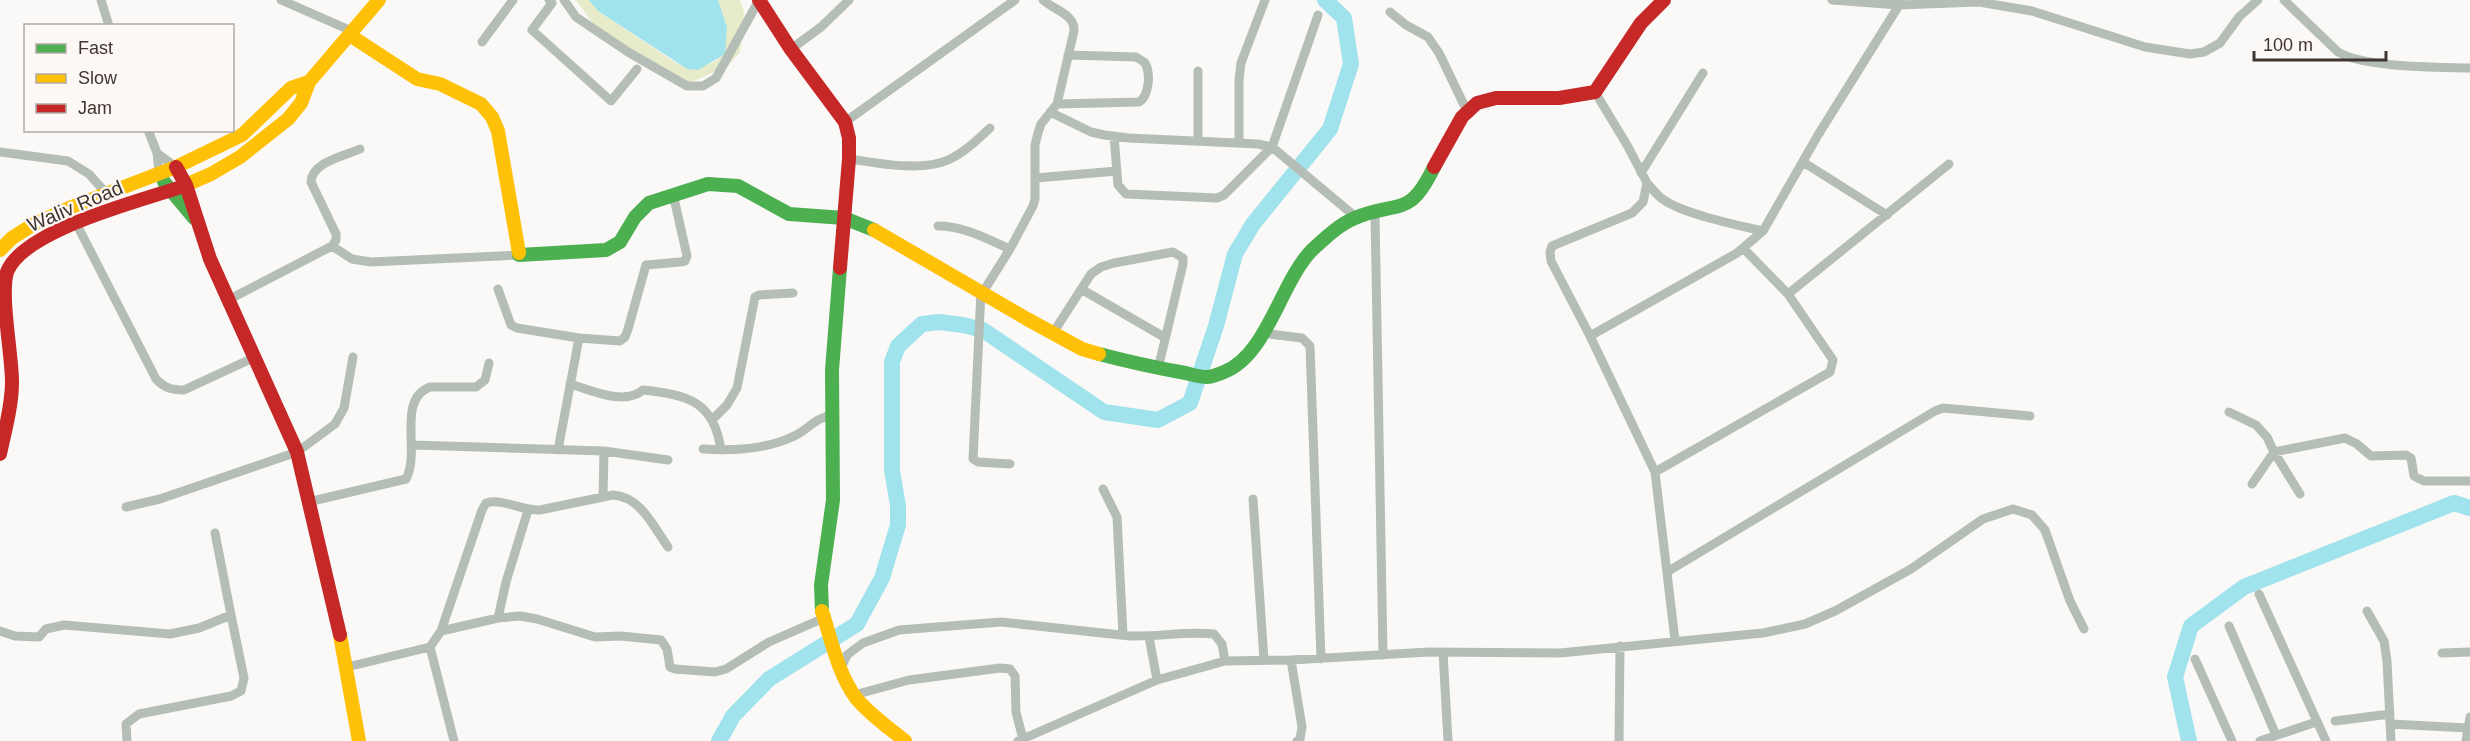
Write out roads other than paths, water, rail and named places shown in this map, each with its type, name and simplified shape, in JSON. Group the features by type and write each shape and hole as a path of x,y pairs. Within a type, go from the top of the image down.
{"street":[{"path":"101,0 108,24"},
{"path":"281,0 353,34 417,79 440,84 481,104 492,117 498,131 519,255"},
{"name":"Waliv Road","path":"0,250 12,238 34,224 106,193 176,167 242,135 291,88 309,82 353,34 379,0"},
{"path":"482,42 513,0"},
{"path":"549,0 552,3 532,30 610,101 637,69"},
{"path":"564,0 576,17 628,52 687,86 703,86 716,78 759,0 791,49 845,122 849,138 849,159 832,370 833,500 820,585 824,620 840,666 854,695 866,709 905,741"},
{"path":"791,49 821,27 849,0"},
{"path":"845,122 1015,0"},
{"path":"1010,464 978,462 973,459 982,292 1010,249 1033,206 1036,178 1035,145 1041,124 1057,104 1068,55 1074,23 1043,0"},
{"path":"1239,143 1241,63 1266,0"},
{"path":"332,246 352,259 371,262 606,250 620,242 641,209 649,203 708,184 728,184 744,188 789,214 844,218 883,233 1082,349 1158,369 1208,377 1219,375 1233,369 1253,348 1298,266 1319,243 1357,218 1375,215 1408,204 1422,191 1466,109 1478,102 1502,99 1560,98 1595,92 1641,23 1664,0"},
{"path":"1832,0 1978,2 2021,9 2145,47 2190,54 2204,52 2220,43 2239,17 2258,0"},
{"path":"2284,0 2338,52 2348,58 2470,68"},
{"path":"1590,336 1743,248 1763,231 1900,2"},
{"path":"1390,12 1406,25 1428,37 1439,53 1466,109"},
{"path":"1114,136 1118,185 1126,194 1217,198 1232,188 1272,147 1318,15"},
{"path":"1057,104 1139,102 1145,99 1148,92 1146,66 1144,61 1136,57 1068,55"},
{"path":"1198,71 1198,141"},
{"path":"1641,173 1703,73"},
{"name":"Waliv Road","path":"0,454 12,387 12,359 4,307 5,277 15,259 24,250 76,223 168,189 186,185 225,166 270,135 306,99 309,82"},
{"path":"1595,92 1647,183 1664,200 1724,222 1763,231"},
{"path":"1050,112 1091,132 1114,136 1272,147 1357,218"},
{"path":"849,159 897,165 946,161 966,150 990,128"},
{"path":"149,132 157,153 159,172 168,189 199,225"},
{"path":"230,299 332,246 336,240 336,234 311,182 312,176 318,168 360,149"},
{"path":"0,152 68,161 89,174 106,193"},
{"path":"157,153 176,167 186,185 210,259 297,452 347,667 359,741"},
{"path":"1803,162 1887,215"},
{"path":"1788,294 1949,164"},
{"path":"1036,178 1117,171"},
{"path":"1647,183 1643,202 1632,213 1557,243 1552,246 1550,252 1551,261 1590,336 1655,472 1675,640"},
{"path":"498,289 511,325 524,330 620,341 625,337 646,265 685,261 686,249 673,194"},
{"path":"1375,215 1383,655"},
{"path":"76,223 156,379 163,387 184,390 255,357"},
{"path":"938,226 965,229 1010,249"},
{"path":"1655,472 1830,372 1833,360 1788,294 1743,248"},
{"path":"1053,333 1091,274 1101,267 1173,252 1179,254 1183,258 1183,264 1158,369"},
{"path":"1081,289 1164,337"},
{"path":"713,419 727,405 737,388 755,297 793,293"},
{"path":"1261,333 1302,338 1310,346 1321,659"},
{"path":"558,450 579,338"},
{"path":"126,507 160,499 297,452 335,424 344,408 353,357"},
{"path":"308,502 406,479 413,445 411,408 416,397 429,387 476,387 485,380 489,363"},
{"path":"570,384 626,398 643,390 664,392 704,408 718,430 721,450"},
{"path":"1667,572 1935,411 1943,408 2030,416"},
{"path":"2229,412 2256,425 2267,437 2300,494"},
{"path":"703,449 721,450 777,443 795,436 820,417 833,415"},
{"path":"2252,484 2274,452 2345,438 2357,444 2371,456 2406,455 2411,458 2414,476 2418,479 2470,481"},
{"path":"413,445 604,451 668,460"},
{"path":"603,497 604,451"},
{"path":"1102,489 1117,517 1123,635"},
{"path":"347,667 429,647 441,631 486,503 498,501 528,510 621,496 639,505 668,547"},
{"path":"1253,499 1264,660"},
{"path":"854,695 909,680 1000,668 1010,669 1015,676 1016,712 1020,740 1157,680 1225,661 1321,659 1443,652 1560,653 1763,633 1805,624 1835,611 1911,569 1983,519 2013,509 2032,515 2045,530 2070,601 2084,629"},
{"path":"498,618 506,582 528,510"},
{"path":"127,741 126,724 139,714 231,696 241,691 244,678 215,533"},
{"path":"2259,594 2326,741"},
{"path":"2367,611 2384,641 2391,741"},
{"path":"0,631 15,636 39,637 46,629 64,625 170,634 200,628 231,615"},
{"path":"441,631 498,618 520,616 595,637 621,636 661,640 667,649 670,667 715,672 726,669 780,637 824,620"},
{"path":"840,666 847,655 863,643 899,630 1001,622 1149,637 1192,632 1214,634 1222,644 1225,661"},
{"path":"2229,626 2276,735"},
{"path":"1149,637 1157,680"},
{"path":"1619,741 1620,646"},
{"path":"429,647 454,741"},
{"path":"1443,652 1448,741"},
{"path":"2442,653 2470,652"},
{"path":"2195,659 2232,741"},
{"path":"1291,660 1302,727 1300,739 1297,741"},
{"path":"2335,721 2390,714"},
{"path":"2466,741 2470,717"},
{"path":"2260,741 2316,722"},
{"path":"2390,724 2468,728"}],"water":[{"path":"589,0 718,0 727,27 725,54 698,70 687,69 598,11"}],"waterway":[{"path":"719,741 733,716 769,679 857,624 882,578 898,525 898,506 892,470 892,362 898,346 922,324 939,322 983,330 1104,412 1158,420 1190,403 1216,326 1235,254 1253,224 1330,129 1351,64 1344,18 1325,0"},
{"path":"2189,741 2175,677 2191,626 2244,587 2454,503 2470,508"}]}
